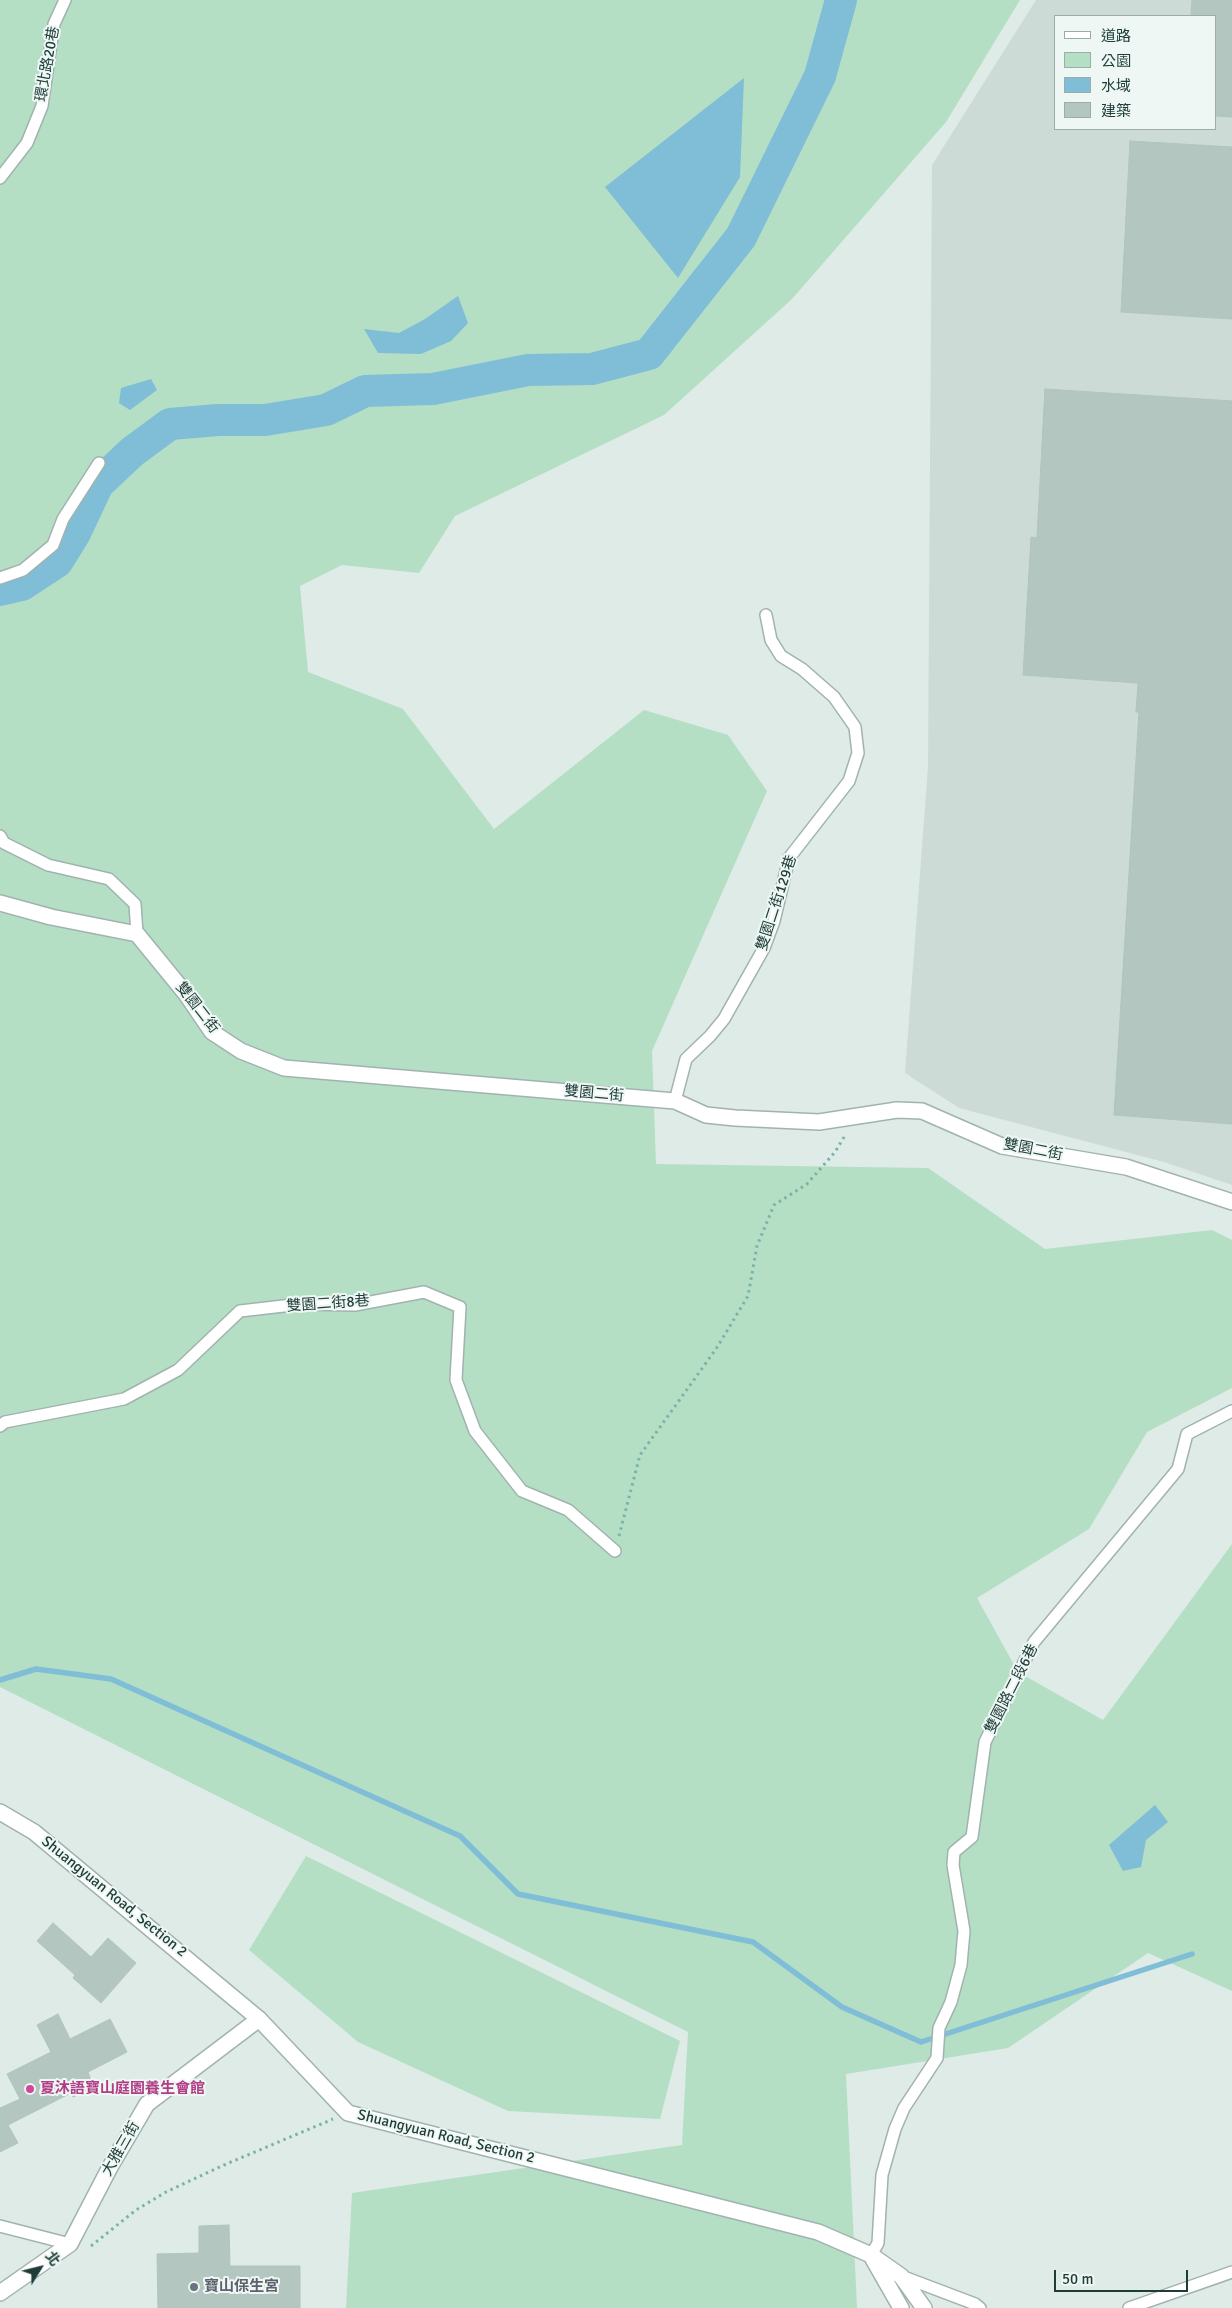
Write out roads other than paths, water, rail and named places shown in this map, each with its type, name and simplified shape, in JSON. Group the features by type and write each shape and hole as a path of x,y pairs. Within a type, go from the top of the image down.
{"street":[{"path":"0,903 51,917 136,934"},
{"name":"雙園二街","path":"136,934 186,994 212,1032 241,1051 284,1068 675,1101 706,1115 735,1118 819,1122 897,1110 922,1111 1002,1146 1126,1167 1232,1202"},
{"name":"Shuangyuan Road, Section 2","path":"0,1812 34,1832 100,1889 177,1949 259,2019 348,2113 818,2232 871,2256 901,2276 924,2308"},
{"name":"大雅三街","path":"0,2293 70,2244 110,2167 147,2104 259,2019"},
{"path":"871,2256 900,2308"}],"lane":[{"name":"環北路20巷","path":"0,178 27,143 42,106 54,24 65,0"},
{"path":"0,578 22,570 53,545 63,520 99,463"},
{"name":"雙園二街129巷","path":"675,1101 686,1059 710,1036 724,1018 764,948 774,921 789,858 849,781 858,753 855,727 834,697 802,669 781,656 771,640 766,615"},
{"path":"0,836 4,843 48,865 109,879 135,904 136,934"},
{"name":"雙園二街8巷","path":"0,1426 5,1422 124,1399 178,1370 240,1311 301,1304 355,1305 424,1292 460,1307 456,1380 475,1431 522,1491 568,1510 615,1551"},
{"name":"雙園路二段6巷","path":"871,2256 878,2243 882,2175 894,2129 904,2108 937,2058 939,2028 951,2002 961,1965 964,1931 953,1865 954,1852 972,1837 985,1742 1034,1642 1178,1470 1187,1434 1232,1411"},
{"path":"0,2226 70,2244"},
{"path":"1129,2308 1232,2272"},
{"path":"901,2276 975,2304 980,2308"}],"water":[{"path":"744,78 740,177 678,278 605,187"},
{"path":"458,296 468,323 451,341 421,354 378,353 364,329 399,333 425,319"},
{"path":"151,379 157,390 130,410 119,403 121,388"},
{"path":"1155,1805 1168,1822 1146,1840 1141,1867 1123,1871 1109,1845"}],"waterway":[{"path":"0,590 22,585 57,562 75,533 98,484 132,452 170,424 218,420 265,420 326,410 365,391 433,389 528,370 592,369 649,354 741,237 820,76 841,0"},
{"path":"0,1680 36,1669 111,1679 460,1836 518,1894 753,1942 842,2007 921,2042 1192,1954"}],"place":[{"name":"夏沐語寶山庭園養生會館","path":"30,2089"},
{"name":"寶山保生宮","path":"194,2287"}]}
